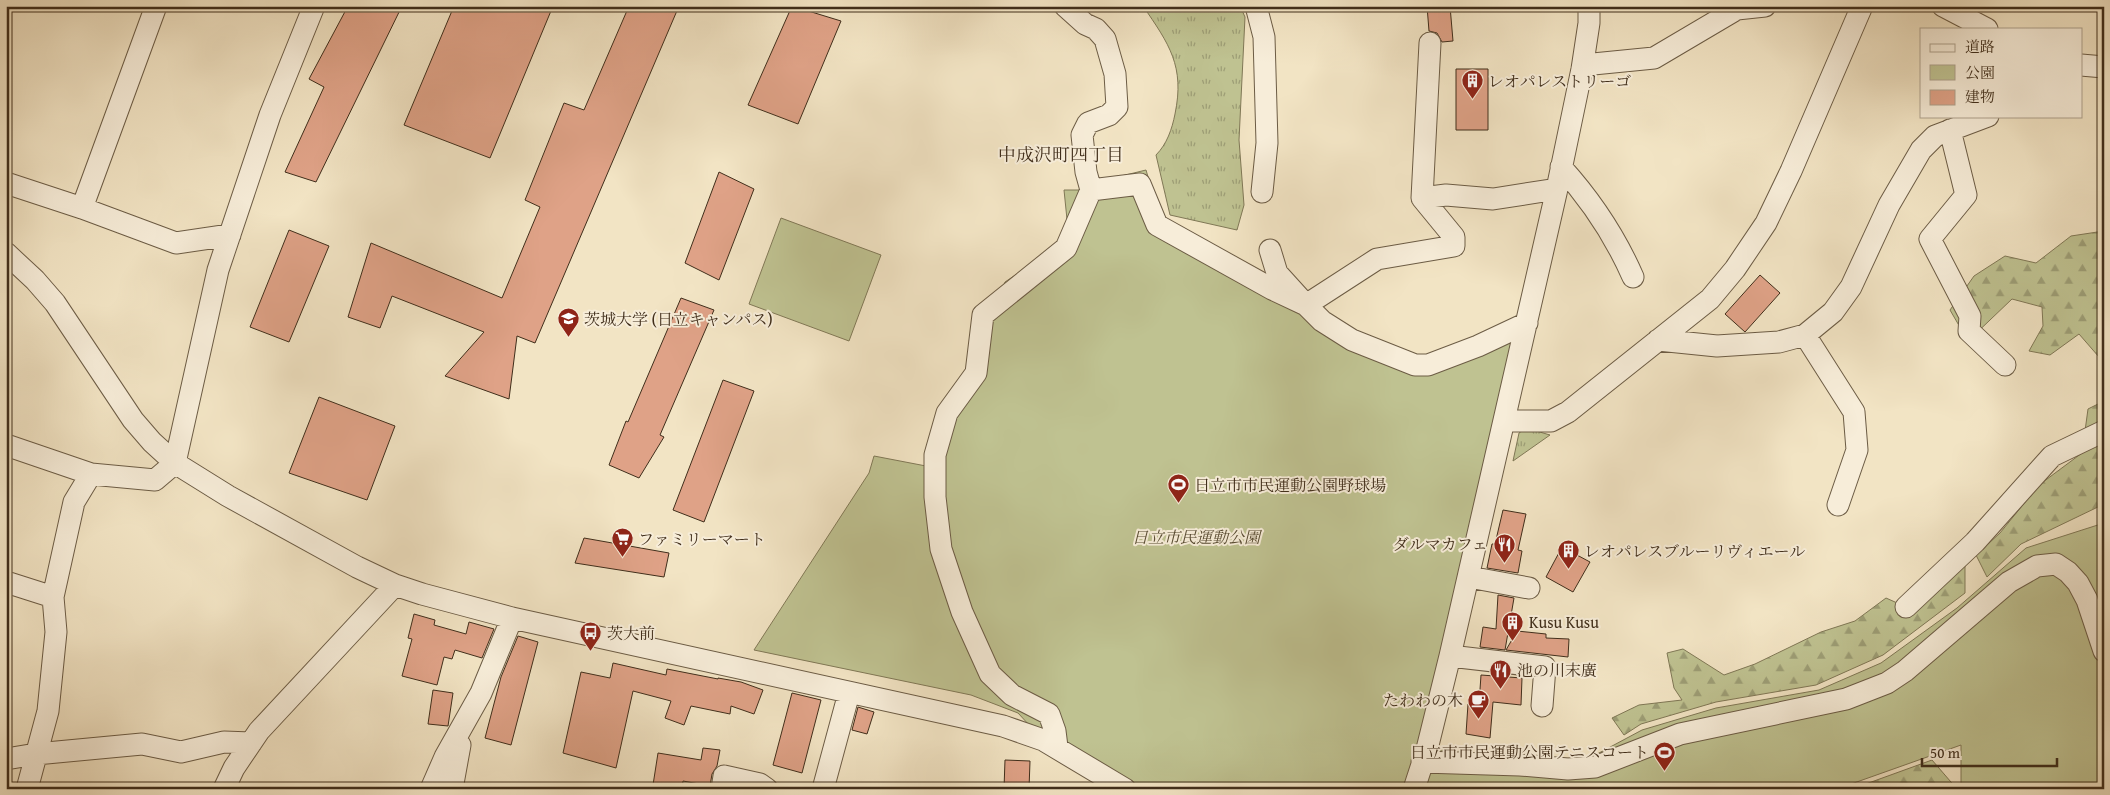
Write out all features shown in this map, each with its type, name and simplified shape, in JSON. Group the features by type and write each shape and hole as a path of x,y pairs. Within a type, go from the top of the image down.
{"street":[{"path":"82,208 156,6"},
{"path":"6,445 91,474 155,480 175,463 218,270 270,115 314,6"},
{"path":"1057,747 1055,731 1049,714 1012,695 990,674 962,612 941,549 935,497 935,455 947,413 976,373 983,315 1066,248 1091,190 1086,172 1082,135 1088,123 1109,115 1117,107 1115,74 1105,39 1096,29 1085,24 1065,6"},
{"path":"1256,6 1264,37 1267,143 1262,192"},
{"path":"1414,789 1469,577 1562,167 1583,65 1589,23 1589,6"},
{"path":"1583,65 1654,58 1737,9 1765,6"},
{"path":"1505,421 1551,422 1568,412 1710,299 1735,269 1766,223 1791,172 1862,6"},
{"path":"1943,6 1985,28"},
{"path":"1306,306 1378,259 1454,246 1454,237 1422,198 1430,43"},
{"path":"2082,64 2104,67"},
{"path":"1658,340 1717,346 1779,342 1805,335 1833,312 1851,287 1889,205 1921,150 1935,136 1983,118"},
{"path":"1950,130 1966,195 1930,239 1970,316 1969,331 2005,365"},
{"path":"1562,167 1610,231 1633,277"},
{"path":"6,183 82,208 176,243 230,235"},
{"path":"1091,190 1140,184 1157,225 1306,306"},
{"path":"1422,198 1446,195 1493,199 1557,189"},
{"path":"1270,250 1277,273 1322,321 1352,340 1415,365 1428,364 1478,346 1527,323"},
{"path":"6,253 55,303 133,420 152,442 175,463 297,535 395,585 439,599 512,618 849,693 983,720 1043,740 1125,789"},
{"path":"1805,335 1854,412 1857,450 1838,505"},
{"path":"1906,607 1975,542 2052,456 2104,432"},
{"path":"27,789 48,711 56,632 53,597 74,502 91,474"},
{"path":"1422,762 1517,765 1568,770 1595,767 1680,734 1846,698 1886,683 1906,671 2009,582 2037,566 2056,564 2068,572 2078,583 2087,600 2104,651"},
{"path":"1469,577 1529,588"},
{"path":"6,582 53,597"},
{"path":"224,789 234,768 259,731 395,585"},
{"path":"432,789 445,757 481,693 512,618"},
{"path":"1450,656 1545,667 1542,706"},
{"path":"823,789 849,693"},
{"path":"452,789 465,721"},
{"path":"6,759 36,754 142,744 181,752 224,742 251,743"},
{"path":"722,789 724,776 760,784 767,789"}],"green space":[{"path":"1143,6 1240,6 1245,17 1239,140 1244,205 1237,230 1170,215 1156,155 1166,141 1172,125 1178,97 1178,82 1176,69 1167,44"},
{"name":"日立市民運動公園","path":"1146,170 1161,221 1338,330 1428,364 1526,328 1427,749 1584,761 1642,730 1716,708 1819,690 1881,663 1957,608 2026,548 2104,523 2104,789 1961,789 1961,745 1837,789 1116,789 1043,740 1018,713 971,695 754,650 869,473 874,456 926,466 1005,282 1069,239 1064,190 1091,190 1097,182"},
{"path":"781,218 881,255 849,341 749,304"},
{"path":"2104,231 2104,370 2099,357 2079,334 2050,355 2029,351 2043,326 2042,307 2012,299 1968,341 1950,310 1974,276 2005,256 2036,263 2071,236"},
{"path":"2104,401 2104,510 2100,506 2021,544 1987,577 1976,555 2000,533 2039,485 2082,453 2088,409"},
{"path":"1526,428 1550,435 1513,461 1519,433"},
{"path":"1965,561 1965,593 1883,655 1816,685 1716,702 1641,724 1624,735 1612,718 1639,705 1682,700 1674,688 1667,653 1683,649 1724,675 1755,664 1821,632 1855,621 1886,598 1913,610"},
{"path":"1932,760 1957,789 1852,789"}],"building":[{"path":"348,6 402,6 316,182 285,172 324,87 309,79"},
{"path":"454,6 553,6 490,158 404,125"},
{"path":"629,6 679,6 535,343 517,336 509,399 445,376 484,332 392,296 380,328 348,317 371,243 502,298 540,207 525,200 564,103 584,110"},
{"path":"792,6 841,21 798,124 748,105"},
{"path":"1427,6 1450,6 1453,41 1442,42 1437,33 1429,31"},
{"name":"レオパレストリーゴ","path":"1456,69 1488,69 1488,130 1456,130"},
{"path":"719,172 754,189 719,280 685,263"},
{"path":"289,230 329,246 289,342 250,327"},
{"path":"1760,275 1780,293 1745,332 1725,314"},
{"path":"681,298 714,310 660,435 664,437 639,478 609,465 626,421 628,422"},
{"path":"723,380 754,391 704,522 673,510"},
{"path":"319,397 395,426 367,500 289,473"},
{"path":"1503,510 1526,514 1518,550 1522,551 1518,573 1487,568 1492,544 1495,544"},
{"name":"ファミリーマート","path":"584,538 669,553 664,577 575,563"},
{"name":"レオパレスブルーリヴィエール","path":"1562,547 1590,562 1573,592 1546,577"},
{"path":"1498,595 1514,598 1505,650 1480,647 1483,627 1496,629"},
{"path":"414,614 435,620 434,625 466,634 469,622 494,629 482,658 455,650 452,659 444,657 437,685 402,676 412,639 408,638"},
{"path":"1517,631 1546,634 1546,638 1569,639 1568,657 1506,650"},
{"path":"518,636 538,642 511,745 485,738 501,677"},
{"path":"613,663 666,675 667,669 741,682 763,690 754,714 731,706 730,714 691,706 684,725 665,718 671,701 633,691 616,768 563,753 581,672 610,678"},
{"path":"1481,675 1522,678 1521,705 1493,702 1490,738 1466,734 1468,704 1479,704"},
{"path":"433,690 453,693 448,726 428,724"},
{"path":"792,693 821,700 802,773 773,765"},
{"path":"858,707 874,712 867,734 852,730"},
{"path":"703,748 720,750 710,786 683,781 682,789 653,785 658,753 701,760"},
{"path":"1005,760 1030,761 1029,789 1004,789"}],"place":[{"name":"レオパレストリーゴ","path":"1472,100"},
{"name":"茨城大学 (日立キャンパス)","path":"568,338"},
{"name":"日立市市民運動公園野球場","path":"1178,504"},
{"name":"ファミリーマート","path":"622,558"},
{"name":"ダルマカフェ","path":"1504,563"},
{"name":"レオパレスブルーリヴィエール","path":"1568,570"},
{"name":"Kusu Kusu","path":"1513,641"},
{"name":"茨大前","path":"591,652"},
{"name":"池の川末廣","path":"1501,689"},
{"name":"たわわの木","path":"1479,719"},
{"name":"日立市市民運動公園テニスコート","path":"1665,771"}],"district":[{"name":"中成沢町四丁目","path":"1061,154"}]}
